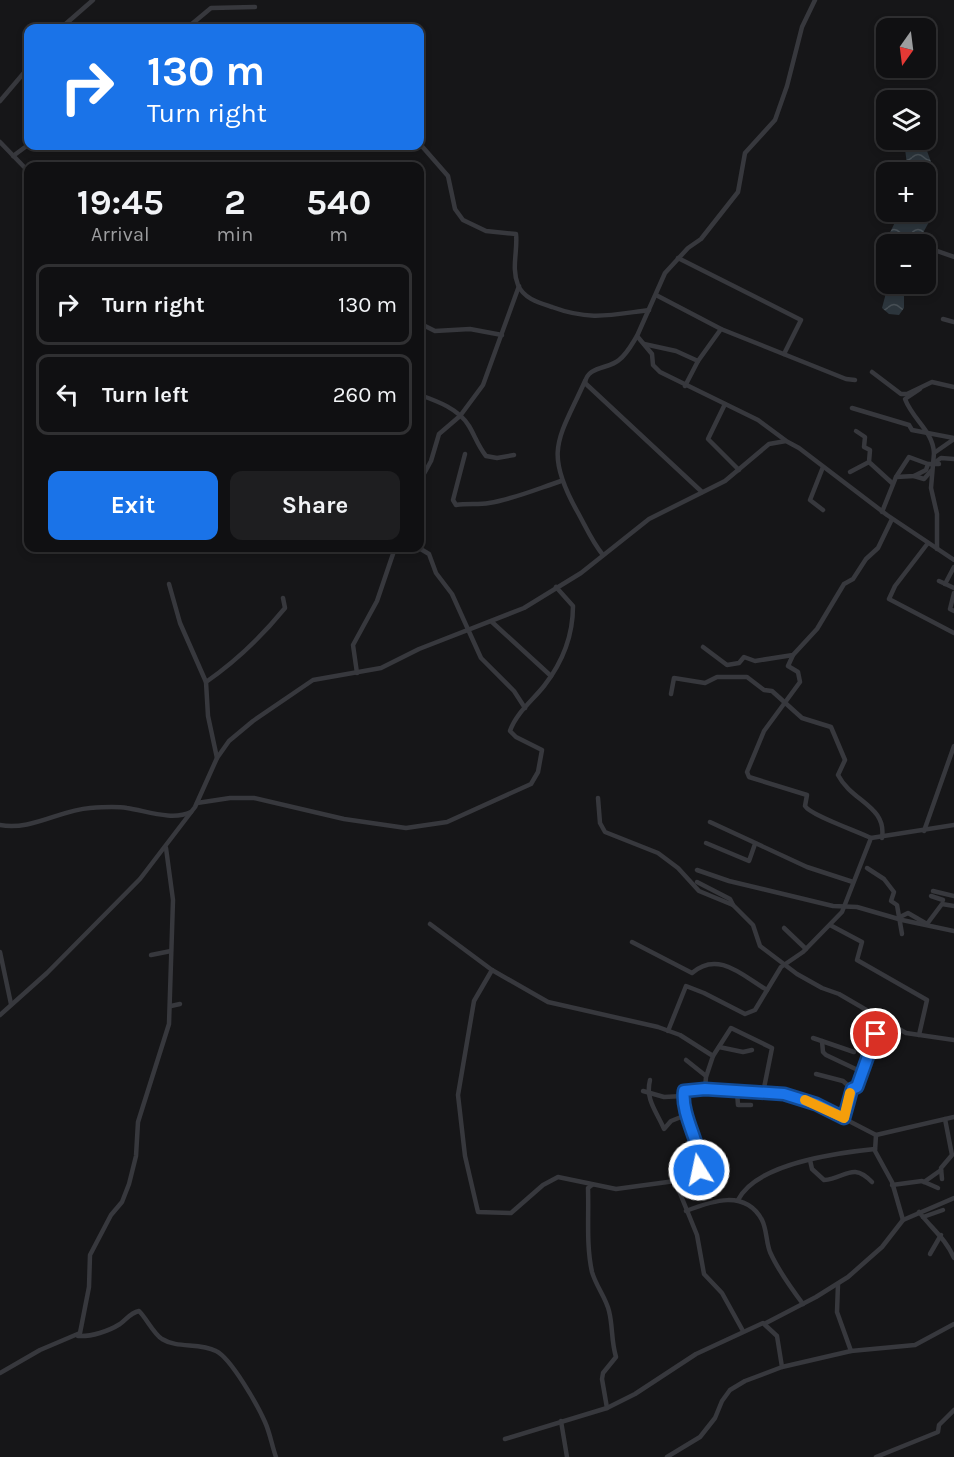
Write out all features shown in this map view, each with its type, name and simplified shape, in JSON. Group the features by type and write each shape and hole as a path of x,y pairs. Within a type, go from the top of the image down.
{"street":[{"path":"66,24 93,0"},
{"path":"603,555 561,481 557,465 558,442 585,381 593,371 620,360 637,336 665,273 678,258 702,239 738,192 745,153 777,116 804,21 815,0"},
{"path":"192,24 211,8 255,7"},
{"path":"0,101 24,74"},
{"path":"0,142 24,167"},
{"path":"13,156 24,148"},
{"path":"424,149 448,176 455,209 463,220 486,231 516,234 515,256 519,286 483,385 460,416 438,436 431,461 424,474"},
{"path":"936,249 954,257"},
{"path":"678,258 801,320 784,354"},
{"path":"519,286 537,303 572,315 612,315 649,310"},
{"path":"656,296 721,329 855,380"},
{"path":"943,319 954,322"},
{"path":"425,326 435,331 470,329 502,335"},
{"path":"685,386 698,361 721,329"},
{"path":"637,336 652,354 653,365 666,376 758,420 882,512 954,560"},
{"path":"641,343 698,361"},
{"path":"872,372 901,393 907,394 932,382 954,387"},
{"path":"585,381 702,492"},
{"path":"924,386 905,399 913,416 928,432 934,453 931,488 937,514 937,549"},
{"path":"424,396 442,403 460,416 469,425 486,456 497,458 514,455"},
{"path":"725,404 708,439 739,470"},
{"path":"852,408 909,425 912,430 928,432 952,440"},
{"path":"856,431 865,437 864,447 870,450 869,462"},
{"path":"952,440 954,449"},
{"path":"934,453 943,444 952,440"},
{"path":"0,1015 121,901 192,812 217,758 230,741 253,721 313,680 381,668 419,649 524,608 581,573 649,519 739,470 769,444 786,441"},
{"path":"465,454 453,500 456,505 468,502 485,504 528,494 561,481"},
{"path":"882,512 892,483 909,457 934,464"},
{"path":"914,476 941,458 954,459"},
{"path":"850,472 869,462"},
{"path":"869,462 892,483"},
{"path":"823,467 810,500 823,510"},
{"path":"896,477 914,476 924,479 932,471"},
{"path":"892,519 878,548 866,559 854,579 844,584 817,629 793,655 788,666 798,672 800,682 764,731 747,772 748,777 807,795 805,806 811,812 851,827 871,838 954,825"},
{"path":"928,543 895,586 889,599 954,633"},
{"path":"424,551 429,554 436,573 452,594 482,658 514,691 525,708"},
{"path":"357,673 353,645 377,601 394,552"},
{"path":"945,584 954,567"},
{"path":"939,581 954,590 950,605 950,609 954,611"},
{"path":"168,584 180,624 206,682 208,716 217,758"},
{"path":"197,803 230,798 255,798 344,819 378,822 398,828 447,822 534,781 542,750 516,737 510,731 563,656 573,610 556,587"},
{"path":"206,682 220,672 277,618 285,608 283,598"},
{"path":"492,622 551,676"},
{"path":"703,647 727,665 739,663 744,657 755,661 793,655"},
{"path":"671,694 674,678 705,682 717,677 747,677 772,691 802,718 831,727 845,760 838,775 849,792 879,814 882,820 882,838"},
{"path":"924,831 954,746"},
{"path":"598,798 600,823 609,836 658,853 678,868 699,891 733,905"},
{"path":"0,825 12,827 30,824 89,808 126,808 173,816 192,812"},
{"path":"710,822 807,867 853,882"},
{"path":"668,1031 686,986 745,1014 755,1010 781,967 806,949 843,908 871,838"},
{"path":"706,843 749,861 755,844"},
{"path":"78,1336 89,1287 90,1255 111,1215 122,1202 129,1184 136,1156 138,1122 169,1024 172,890 166,847"},
{"path":"867,868 884,879 894,892 891,902 897,905 902,934"},
{"path":"697,870 729,881 843,908 857,907 898,919 954,931"},
{"path":"697,882 730,899 753,925 760,946 814,984 839,994 906,1033 954,1040"},
{"path":"932,894 954,906"},
{"path":"927,924 944,900 954,896"},
{"path":"430,924 492,970 548,1002 668,1031 713,1056"},
{"path":"830,925 862,942 857,960 927,1000 920,1035"},
{"path":"784,928 806,949"},
{"path":"632,942 692,973"},
{"path":"151,956 171,951"},
{"path":"0,952 11,1004"},
{"path":"691,987 692,973 699,967 713,962 731,968 767,990"},
{"path":"492,970 474,1001 458,1095 465,1156 478,1212 511,1213 543,1185 558,1177 592,1185 625,1189 695,1176 702,1166 686,1115 683,1096 686,1090 763,1092 795,1097 876,1135 954,1117"},
{"path":"171,1006 180,1004"},
{"path":"844,1118 852,1089 857,1087 881,1019"},
{"path":"705,1089 706,1076 713,1056 731,1028 772,1048 763,1092"},
{"path":"813,1038 854,1052"},
{"path":"822,1041 826,1055 862,1071"},
{"path":"719,1047 743,1052 752,1050"},
{"path":"686,1060 706,1076"},
{"path":"816,1074 843,1081 852,1089"},
{"path":"650,1080 651,1108 664,1129 671,1121 686,1115"},
{"path":"643,1091 664,1097 683,1096"},
{"path":"737,1092 738,1105"},
{"path":"733,1110 738,1105 751,1105"},
{"path":"924,1182 941,1170 952,1155 945,1119"},
{"path":"876,1135 875,1149 892,1185 903,1220"},
{"path":"738,1200 753,1180 810,1160 875,1149"},
{"path":"810,1160 812,1169 824,1180 832,1180 851,1171 864,1174 872,1182"},
{"path":"941,1170 942,1179"},
{"path":"675,1181 698,1235 704,1274 722,1293 743,1331"},
{"path":"892,1185 924,1182 938,1188"},
{"path":"592,1185 588,1188 587,1223 592,1270 609,1309 612,1324 610,1337 616,1357 603,1373 607,1408"},
{"path":"921,1215 954,1198"},
{"path":"686,1210 719,1200 738,1200 761,1218 770,1253 803,1304"},
{"path":"505,1439 607,1408 635,1394 696,1354 743,1331 766,1323 838,1284 882,1247 903,1220 943,1210"},
{"path":"921,1215 941,1235 951,1249 954,1258"},
{"path":"930,1254 941,1235"},
{"path":"838,1284 837,1312 851,1352"},
{"path":"0,1373 40,1350 78,1336 102,1331 121,1323 129,1315 139,1311 160,1338 176,1344 218,1351 234,1367 265,1422 276,1457"},
{"path":"766,1323 777,1336 782,1367"},
{"path":"667,1457 695,1441 706,1431 722,1401 736,1386 782,1367 851,1352 915,1345 954,1324"},
{"path":"876,1457 938,1432 939,1425 954,1410"},
{"path":"561,1421 567,1457"}],"water":[{"path":"905,150 927,150 931,162 907,162"},
{"path":"895,222 929,222 922,234 889,234"},
{"path":"886,294 904,294 904,308 899,315 889,314 882,308"}],"slow traffic":[{"path":"805,1100 844,1118 850,1093"}],"route":[{"path":"699,1170 702,1160 684,1111 684,1091 705,1089 784,1094 816,1104 844,1118 848,1099 852,1089 857,1087 876,1034"}]}
